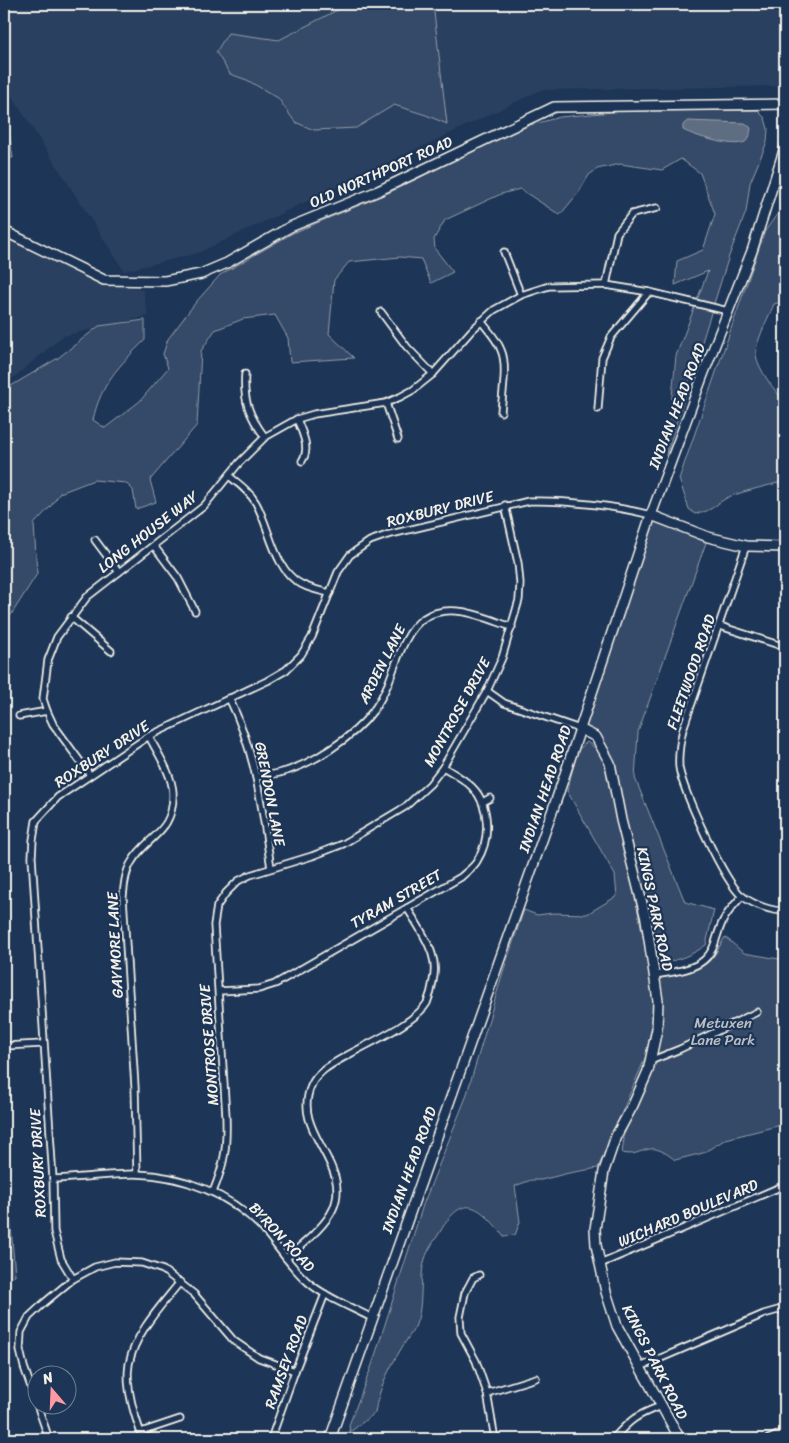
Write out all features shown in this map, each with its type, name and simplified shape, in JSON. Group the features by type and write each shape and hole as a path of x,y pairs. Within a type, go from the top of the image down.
{"main road":[{"name":"OLD NORTHPORT ROAD","path":"4,231 104,280 165,281 201,274 227,263 290,227 378,191 554,107 785,104"},
{"name":"INDIAN HEAD ROAD","path":"330,1439 548,822 651,515 752,251 785,147"},
{"path":"651,515 708,537 746,546 785,547"},
{"name":"KINGS PARK ROAD","path":"580,729 596,737 610,763 646,919 658,1002 656,1029 648,1071 633,1105 616,1136 604,1172 595,1229 596,1245 606,1292 617,1326 680,1439"}],"street":[{"path":"606,285 617,233 632,214 657,208"},
{"path":"504,252 521,295"},
{"name":"LONG HOUSE WAY","path":"47,711 43,699 48,660 57,637 71,617 87,597 204,506 265,437 297,419 329,410 386,403 413,390 433,374 480,322 494,310 521,295 549,286 606,285 649,292 728,311"},
{"path":"598,409 602,358 608,344 649,292"},
{"path":"382,312 407,347 433,374"},
{"path":"480,322 495,339 502,351 504,364 501,412"},
{"path":"245,374 244,389 248,409 256,426 265,437"},
{"path":"386,403 398,439"},
{"path":"297,419 307,448 306,456 302,461"},
{"path":"229,476 248,492 256,503 287,573 298,583 308,588 330,593"},
{"name":"ROXBURY DRIVE","path":"73,1279 61,1259 54,1231 53,1179 32,867 36,821 58,797 149,736 267,681 286,670 301,655 312,637 338,572 350,555 370,540 387,534 505,505 529,501 551,500 636,511 651,515"},
{"name":"MONTROSE DRIVE","path":"213,1192 221,1174 227,1145 214,924 217,906 238,881 250,875 312,856 343,844 405,807 430,784 443,767 487,691 502,658 519,600 518,563 505,505"},
{"path":"95,540 119,572"},
{"path":"154,546 178,578 195,611"},
{"name":"FLEETWOOD ROAD","path":"746,546 683,729 679,747 679,767 683,784 725,875 742,896 760,906 785,911"},
{"name":"ARDEN LANE","path":"256,776 280,773 300,766 328,751 358,729 374,711 411,630 423,618 439,612 454,610 482,616 512,627"},
{"path":"71,617 110,651"},
{"path":"720,626 785,647"},
{"path":"487,691 504,703 580,729"},
{"name":"GRENDON LANE","path":"229,698 247,740 256,776 271,868"},
{"path":"19,716 47,711 53,724 90,776"},
{"name":"GAYMORE LANE","path":"137,1174 135,1087 123,897 124,880 130,863 165,826 171,809 173,792 169,776 149,736"},
{"path":"443,767 472,788 483,802 490,798"},
{"name":"TYRAM STREET","path":"219,991 259,989 275,984 460,877 477,862 485,844 487,824 483,802"},
{"path":"655,975 692,967 705,960 715,945 722,923 730,909 742,896"},
{"path":"286,1258 305,1242 324,1221 333,1209 336,1196 337,1182 333,1168 310,1127 307,1112 311,1085 320,1073 333,1063 402,1025 414,1016 426,1003 431,989 435,972 433,956 427,941 407,908"},
{"path":"650,1061 680,1049 757,1012"},
{"path":"4,1046 43,1044"},
{"name":"BYRON ROAD","path":"53,1179 137,1174 190,1183 213,1192 239,1208 261,1228 309,1283 325,1294 372,1318"},
{"name":"WICHARD BOULEVARD","path":"600,1264 785,1185"},
{"path":"49,1439 24,1367 20,1350 21,1332 29,1317 73,1279 95,1267 115,1262 142,1263 163,1270 194,1294 234,1341 259,1358 295,1371"},
{"path":"479,1275 473,1278 465,1293 460,1325 461,1333 476,1361 487,1393 495,1439"},
{"path":"143,1439 129,1388 129,1364 139,1339 155,1314 180,1282"},
{"name":"RAMSEY ROAD","path":"271,1439 325,1294"},
{"path":"640,1367 764,1314 785,1308"},
{"path":"487,1393 536,1378"},
{"path":"613,1439 630,1420 646,1411 661,1406"},
{"path":"141,1432 180,1419"},
{"path":"768,1439 785,1432"}],"shaded area":[{"path":"4,4 785,4 785,86 541,90 198,253 124,271 4,84"},
{"path":"687,121 745,123 751,128 750,136 745,142 732,144 705,138 683,130 683,125"},
{"path":"4,237 85,278 143,290 148,316 63,336 12,379 4,380"}],"green space":[{"path":"349,4 433,4 447,124 394,105 356,128 314,130 295,122 278,98 247,80 230,74 216,52 228,33 279,40"},
{"path":"757,110 765,118 768,129 767,142 750,183 746,212 729,256 666,456 676,356 708,271 675,285 677,261 703,250 715,214 700,173 681,159 662,170 620,164 597,169 589,175 579,192 560,215 520,189 501,194 445,220 434,239 435,249 453,272 431,283 421,259 400,257 349,262 334,280 329,334 354,358 290,362 288,338 275,315 243,319 215,330 201,351 197,425 150,480 156,502 136,509 133,490 126,483 94,480 60,493 34,524 37,574 4,626 4,387 11,386 58,358 99,326 145,320 145,340 112,376 96,407 93,420 105,428 140,401 168,368 163,354 168,339 196,302 220,275 293,233 386,194 519,128 560,117 623,111"},
{"path":"4,112 8,124 13,158 4,157"},
{"path":"785,203 785,301 774,304 760,337 756,355 757,361 768,380 785,401 785,481 731,496 707,511 695,514 689,509 679,479 765,231"},
{"path":"651,515 708,537 638,732 635,778 685,902 714,910 706,945 685,957 662,963 646,919 603,747 580,729"},
{"path":"587,742 599,751 605,763 651,975 654,1013 646,1056 598,1168 541,1180 531,1180 515,1186 520,1222 515,1235 504,1236 487,1217 472,1207 464,1207 449,1219 425,1259 420,1310 415,1327 388,1372 381,1388 375,1413 350,1432 349,1425 372,1365 423,1205 466,1097 503,972 524,910 537,915 553,913 587,914 617,896 615,875 567,791 578,750"},
{"name":"Metuxen Lane Park","path":"725,937 744,953 785,960 785,1124 726,1139 703,1153 675,1160 656,1149 634,1154 622,1153 624,1139 622,1139 651,1074 658,978 688,972 702,966 713,957"},
{"path":"4,1141 15,1275 4,1283"}]}
